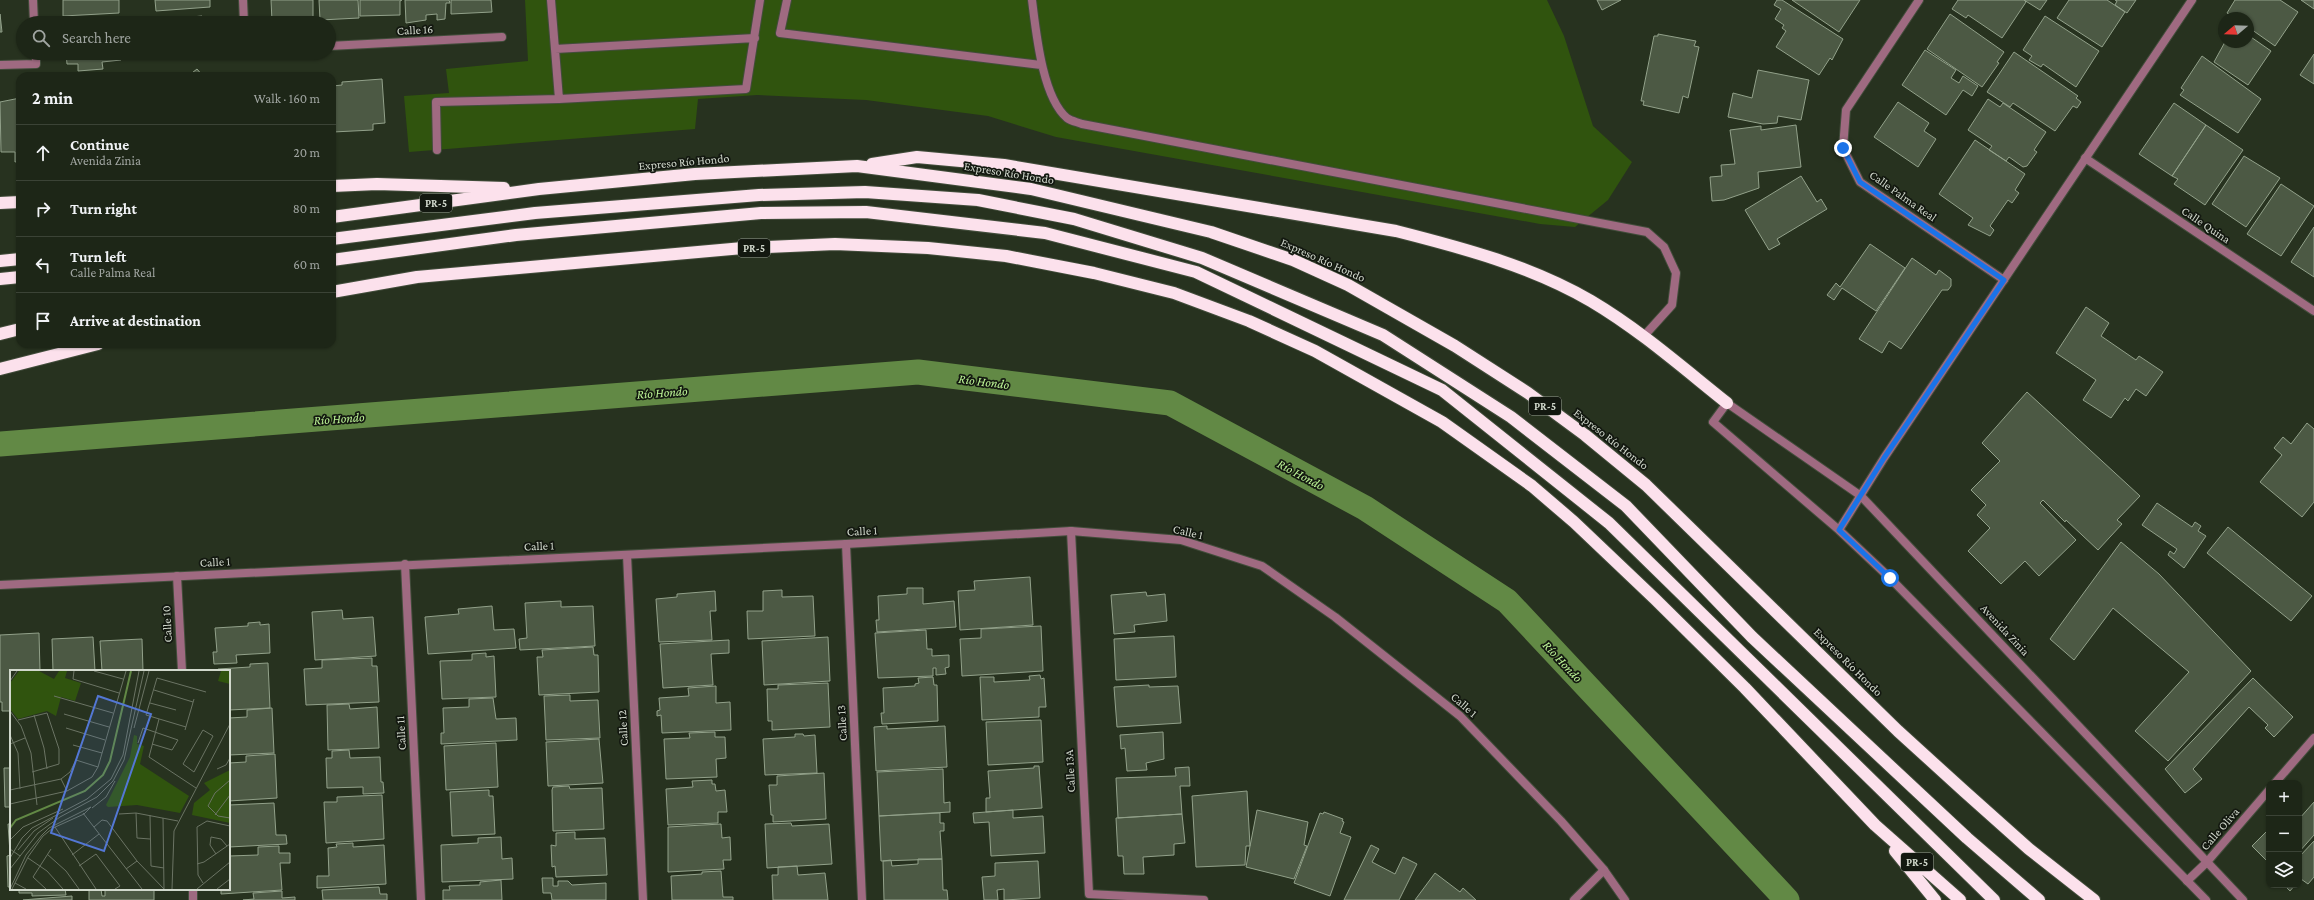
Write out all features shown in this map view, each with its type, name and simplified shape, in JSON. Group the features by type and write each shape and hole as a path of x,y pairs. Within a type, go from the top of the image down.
{"highway":[{"path":"857,166 917,157 1004,165 1396,231 1487,255 1552,282 1590,301 1644,336 1727,404"},
{"name":"Expreso Río Hondo","path":"336,216 539,189 695,174 857,166 1031,189 1211,232 1293,260 1348,285 1456,346 1528,392 1646,485 1898,731 2029,849 2094,900"},
{"path":"336,186 377,184 539,189"},
{"path":"336,239 535,214 759,195 865,192 978,200 1074,219 1202,258 1383,335 1511,417 1626,506 1752,637 1967,838 2039,900"},
{"path":"0,203 16,202"},
{"path":"336,259 516,235 761,214 866,212 1045,233 1196,272 1442,390 1609,522 1994,900"},
{"name":"PR-5","path":"336,291 417,277 743,248 835,244 928,248 1006,256 1094,273 1174,293 1249,321 1315,351 1442,422 1532,486 1574,522 1655,599 1745,688 1875,825 1960,900"},
{"path":"0,261 16,259"},
{"path":"0,279 16,277"},
{"path":"0,334 16,329"},
{"path":"0,369 82,348"},
{"path":"1875,825 1935,900"},
{"path":"2024,888 2035,900"}],"street":[{"path":"33,0 34,16"},
{"path":"243,0 244,16"},
{"path":"551,0 559,98"},
{"path":"437,150 436,102 746,89 760,0"},
{"path":"787,0 780,33 1041,65"},
{"path":"1032,0 1041,65 1060,109 1068,119 1082,124 1647,232 1664,248 1676,273 1672,305 1644,336"},
{"name":"Calle Palma Real","path":"1919,0 1846,110 1843,148 1860,182 2004,280"},
{"path":"1839,530 2085,158 2192,0"},
{"name":"Calle 16","path":"336,46 502,37"},
{"path":"555,49 755,38"},
{"path":"0,65 36,64 36,60"},
{"name":"Calle Quina","path":"2085,158 2314,311"},
{"path":"1727,404 1713,422 1839,530 1890,578 2206,900"},
{"name":"Avenida Zinia","path":"1727,404 1861,496 2243,900"},
{"name":"Calle 1","path":"0,585 404,564 846,544 1071,531 1181,540 1262,566 1334,617 1460,716 1561,821 1604,870 1625,900"},
{"name":"Calle 13A","path":"1071,531 1088,894 1204,900"},
{"name":"Calle 13","path":"846,544 862,900"},
{"name":"Calle 12","path":"627,555 643,900"},
{"name":"Calle 11","path":"404,564 421,900"},
{"name":"Calle 10","path":"177,576 182,670"},
{"path":"2278,780 2314,738"},
{"name":"Calle Oliva","path":"2187,881 2207,862 2266,793"},
{"path":"1574,900 1604,870"}],"green space":[{"path":"525,0 1547,0 1564,36 1593,126 1632,162 1608,200 1575,227 1540,224 1056,137 988,116 866,100 757,95 698,99 695,129 409,152 404,96 449,93 446,69 528,61"}],"building":[{"path":"63,0 119,0 119,13 63,16"},
{"path":"155,0 210,0 210,7 156,11"},
{"path":"271,0 313,0 313,16 272,16"},
{"path":"319,0 358,0 359,18 336,19 336,16 320,16"},
{"path":"360,0 402,0 400,1 400,15 360,16"},
{"path":"405,0 449,0 450,3 446,3 445,19 437,20 437,14 426,15 426,20 406,23"},
{"path":"451,0 491,0 492,12 451,14"},
{"path":"1597,0 1621,0 1602,10"},
{"path":"1777,0 1782,0 1843,39 1832,60 1830,58 1819,75 1776,47 1786,31 1782,28 1784,25 1775,19 1781,9 1774,5"},
{"path":"1792,0 1860,0 1839,32"},
{"path":"1958,0 2024,0 2026,2 2002,38 1968,15 1966,18 1952,9"},
{"path":"2024,0 2047,0 2040,10"},
{"path":"2069,0 2107,0 2125,12 2102,47 2057,18"},
{"path":"2115,0 2136,0 2127,13 2115,5 2117,1"},
{"path":"2235,0 2280,0 2298,12 2275,46 2254,31 2254,12 2228,12"},
{"path":"2301,0 2314,0 2314,9"},
{"path":"0,14 2,32 0,32"},
{"path":"1950,14 2004,52 1997,62 1999,63 1982,87 1927,49"},
{"path":"2045,16 2099,51 2076,87 2043,64 2041,67 2029,60 2032,56 2023,50"},
{"path":"1658,34 1696,41 1694,46 1699,47 1688,98 1683,96 1679,113 1643,105 1644,101 1641,101 1654,36 1658,36"},
{"path":"2254,39 2271,51 2248,85 2214,62 2222,48 2254,48"},
{"path":"1925,50 1956,70 1951,78 1959,83 1963,76 1978,86 1972,96 1963,90 1946,115 1902,85"},
{"path":"2014,52 2078,96 2076,98 2081,102 2077,108 2073,106 2055,131 2013,103 2010,107 1987,92"},
{"path":"2314,54 2314,84 2300,75"},
{"path":"2202,56 2261,99 2238,133 2180,95 2184,90 2181,88"},
{"path":"67,60 121,60 102,62 103,69 78,71 78,64 67,64"},
{"path":"1758,70 1809,80 1801,120 1778,116 1777,123 1763,124 1728,117 1733,93 1752,98"},
{"path":"382,79 385,123 373,124 373,130 336,132 336,86 342,85 342,82"},
{"path":"16,99 16,162 15,152 1,152 0,102"},
{"path":"1988,99 2000,107 2003,103 2046,132 2034,150 2037,152 2027,166 2023,167 2009,157 2006,161 1989,150 1992,146 1968,130"},
{"path":"1898,102 1929,123 1924,131 1936,139 1918,167 1874,137"},
{"path":"2174,103 2206,125 2172,176 2139,154"},
{"path":"1796,125 1801,167 1758,172 1759,188 1724,200 1712,201 1710,177 1722,176 1721,165 1735,164 1730,130 1761,126 1761,130"},
{"path":"2206,125 2243,150 2205,205 2174,184 2178,179 2172,176"},
{"path":"1975,140 2025,174 2015,190 2019,193 2012,203 2008,200 1990,226 1994,230 1990,236 1968,225 1973,218 1939,194"},
{"path":"2244,156 2280,178 2246,227 2212,204"},
{"path":"1801,176 1817,202 1821,199 1827,209 1777,239 1780,244 1769,250 1745,210"},
{"path":"2281,184 2314,206 2281,256 2247,234"},
{"path":"2314,227 2314,277 2291,262"},
{"path":"1870,244 1905,268 1876,311 1842,288 1834,300 1827,295 1836,283 1840,287"},
{"path":"1912,258 1936,275 1939,270 1951,279 1951,286 1948,290 1942,290 1901,349 1889,341 1882,353 1859,339"},
{"path":"2086,307 2109,323 2101,336 2136,360 2139,356 2163,372 2146,396 2136,389 2128,401 2125,398 2111,418 2083,400 2096,380 2056,353"},
{"path":"2027,392 2140,496 2117,520 2122,524 2098,550 2066,520 2065,522 2043,500 2040,503 2076,540 2039,576 2025,561 2001,584 1968,551 1990,528 1977,515 1986,505 1971,490 2000,461 1982,443"},
{"path":"2307,423 2314,429 2314,502 2302,517 2260,482 2282,455 2274,448 2283,437 2291,444"},
{"path":"2157,503 2192,527 2195,522 2201,526 2198,531 2206,536 2184,568 2168,555 2170,551 2174,554 2177,549 2142,525"},
{"path":"2228,527 2312,596 2291,621 2207,553"},
{"path":"2121,542 2159,574 2251,671 2168,761 2135,731 2189,672 2113,608 2074,660 2050,639"},
{"path":"1030,577 1033,625 960,630 958,591 975,590 974,581"},
{"path":"907,588 923,588 923,604 954,601 956,627 877,632 876,620 879,620 878,596 907,594"},
{"path":"782,590 782,597 813,596 815,636 748,639 747,611 763,611 763,591"},
{"path":"715,591 716,611 710,611 712,640 659,642 656,599 677,597 677,594"},
{"path":"1146,592 1147,596 1165,594 1167,621 1134,625 1135,632 1114,634 1111,595"},
{"path":"561,601 561,607 593,606 595,646 520,650 519,639 527,638 525,603"},
{"path":"492,606 494,630 514,629 516,648 428,654 425,617 459,614 458,609"},
{"path":"342,610 343,619 373,617 376,656 315,660 312,612"},
{"path":"260,622 260,625 269,624 270,653 236,655 237,663 214,664 213,652 217,652 215,628 248,626 248,623"},
{"path":"1041,626 1043,671 962,676 960,639 981,638 981,629"},
{"path":"926,630 927,649 932,649 932,656 949,655 949,667 945,668 946,674 936,675 936,668 933,668 933,676 878,678 875,633"},
{"path":"39,633 40,670 10,670 10,711 2,711 2,702 0,702 0,635"},
{"path":"1174,636 1176,677 1116,680 1114,639"},
{"path":"93,637 95,670 53,670 52,639"},
{"path":"828,637 830,681 764,685 762,641"},
{"path":"142,639 143,670 102,670 100,641"},
{"path":"729,640 729,653 711,654 713,685 663,688 660,644"},
{"path":"593,647 594,655 598,655 599,692 539,695 537,657 543,657 542,650"},
{"path":"486,653 486,657 494,656 496,697 442,699 440,661 472,660 472,654"},
{"path":"372,658 372,666 377,666 379,702 306,705 304,669 322,668 322,660"},
{"path":"268,663 270,708 230,710 230,670 218,669 250,667 250,664"},
{"path":"1040,675 1041,679 1044,678 1046,707 1039,707 1039,717 982,720 980,677 994,677 994,682 1030,680 1029,676"},
{"path":"933,677 934,685 937,685 938,721 882,724 881,713 884,713 883,688 915,686 915,684 919,683 918,678"},
{"path":"2253,678 2293,717 2274,737 2265,728 2268,725 2249,707 2193,769 2202,779 2185,793 2165,769"},
{"path":"828,683 830,727 772,730 772,721 768,721 767,689 778,689 778,685"},
{"path":"1149,685 1149,687 1178,686 1181,723 1117,727 1114,687"},
{"path":"716,686 716,703 730,702 731,730 662,733 661,715 657,716 657,711 660,710 659,698 689,696 688,688"},
{"path":"570,695 570,701 598,700 600,738 546,740 544,696"},
{"path":"493,698 496,719 516,718 517,740 441,744 441,733 444,733 443,708 469,707 469,699"},
{"path":"349,704 350,709 377,707 379,748 328,750 327,705"},
{"path":"272,708 274,753 230,755 230,718 247,717 247,710"},
{"path":"1041,720 1043,762 988,765 986,722"},
{"path":"887,726 887,729 945,726 947,767 876,771 874,727"},
{"path":"715,732 715,737 725,737 726,758 716,759 717,777 666,779 664,739 690,738 689,733"},
{"path":"1163,732 1164,759 1146,763 1147,770 1127,771 1125,748 1121,749 1120,735"},
{"path":"795,734 803,734 804,736 815,735 817,773 765,775 763,739 795,737"},
{"path":"599,739 603,783 548,786 546,742"},
{"path":"496,743 498,787 446,790 444,746"},
{"path":"349,750 350,758 380,757 381,782 383,782 384,793 363,794 363,787 327,788 326,758 332,758 332,751"},
{"path":"275,754 277,798 230,801 230,763 246,762 246,756"},
{"path":"1034,766 1039,766 1042,808 986,812 986,798 990,798 988,771 1034,768"},
{"path":"1189,767 1190,786 1180,786 1182,814 1118,818 1116,778 1176,776 1175,768"},
{"path":"4,768 10,768 10,807 5,807"},
{"path":"943,769 944,803 950,802 950,812 879,816 877,772"},
{"path":"824,773 826,819 773,822 773,815 771,815 769,785 777,785 777,776"},
{"path":"712,780 712,784 715,784 716,791 725,790 727,812 718,812 718,823 668,825 666,789 693,787 692,781"},
{"path":"569,786 570,789 602,788 604,829 553,831 553,787"},
{"path":"489,790 489,796 493,796 495,834 452,836 450,792"},
{"path":"1247,791 1250,846 1246,846 1245,865 1196,867 1192,796"},
{"path":"382,795 384,839 326,843 324,802 337,802 337,797"},
{"path":"2314,802 2314,835 2302,849 2302,816"},
{"path":"274,803 276,835 286,835 287,844 230,847 230,805"},
{"path":"1013,810 1013,818 1043,816 1045,853 991,856 989,822 974,823 973,813"},
{"path":"1257,810 1308,822 1304,845 1307,846 1294,879 1246,867"},
{"path":"1324,812 1343,819 1342,821 1344,822 1340,833 1351,837 1330,896 1294,883 1320,813 1323,814"},
{"path":"940,813 940,823 944,823 944,831 940,831 942,859 881,861 879,816"},
{"path":"1182,814 1185,843 1174,844 1174,855 1143,857 1144,874 1124,874 1123,856 1118,856 1116,818"},
{"path":"791,823 792,826 829,824 832,864 767,868 765,824"},
{"path":"8,824 10,824 10,853"},
{"path":"721,824 722,838 730,837 731,860 723,860 724,869 668,872 668,827"},
{"path":"575,832 575,839 605,838 607,875 556,877 555,866 552,867 551,845 556,846 556,833"},
{"path":"2266,832 2266,860 2252,846"},
{"path":"501,837 502,859 512,858 513,879 442,882 441,845 478,843 478,838"},
{"path":"2314,841 2314,877 2308,884 2302,880 2302,854"},
{"path":"353,843 353,847 384,845 386,884 317,888 317,876 329,876 328,848 337,847 336,844"},
{"path":"1371,845 1379,849 1372,862 1395,874 1403,857 1417,864 1399,900 1344,900"},
{"path":"279,846 279,853 290,853 290,863 280,863 282,890 221,894 221,890 230,890 230,856 258,855 258,847"},
{"path":"10,855 10,887 8,887 7,856"},
{"path":"918,859 942,859 943,890 947,890 948,900 884,900 883,861 891,860 892,866 918,864"},
{"path":"1038,861 1040,898 1004,900 1004,889 997,890 998,900 984,900 982,877 995,876 995,863"},
{"path":"797,866 798,875 825,873 828,900 773,900 772,875 778,875 778,867"},
{"path":"721,871 723,897 733,897 733,900 672,900 671,876"},
{"path":"1435,873 1460,892 1463,888 1476,900 1415,900"},
{"path":"542,878 553,878 553,886 558,886 558,881 568,881 572,885 606,883 606,900 552,900 551,893 543,893"},
{"path":"501,880 502,900 443,900 443,890 450,890 449,886 480,885 480,882"},
{"path":"379,887 380,894 387,894 387,900 323,900 322,890"},
{"path":"19,890 65,890 66,895 32,896 32,893 19,893"},
{"path":"89,890 101,890 102,896 105,896 105,890 154,890 154,900 89,900"},
{"path":"282,891 282,898 295,897 295,900 243,900 254,899 253,893"},
{"path":"72,896 72,900 23,900 34,899"}],"waterway":[{"name":"Río Hondo","path":"0,444 918,372 1170,403 1365,508 1507,601 1787,900"}],"route":[{"path":"1843,148 1860,182 2004,280 1884,458 1839,530 1890,578"}]}
